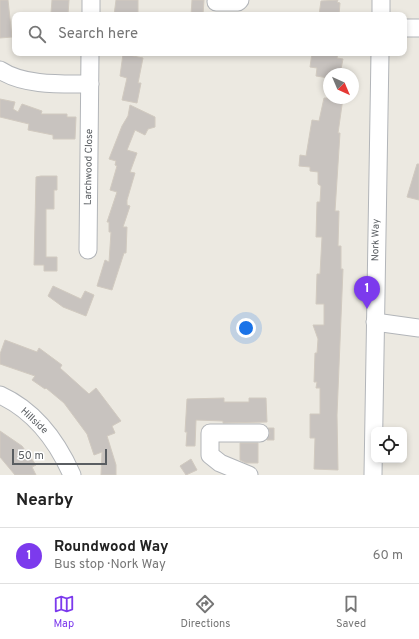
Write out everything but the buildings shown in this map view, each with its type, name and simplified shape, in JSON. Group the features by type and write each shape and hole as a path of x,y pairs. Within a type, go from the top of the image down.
{"street":[{"path":"91,0 91,12"},
{"path":"216,2 238,2 240,0"},
{"path":"381,0 381,12"},
{"path":"407,28 419,28"},
{"name":"Larchwood Close","path":"88,250 90,56"},
{"name":"Nork Way","path":"373,475 380,56"},
{"path":"0,70 23,79 90,84"},
{"path":"375,322 419,328"},
{"name":"Hillside","path":"0,395 24,410 42,426 63,456 72,475"},
{"path":"249,475 220,463 210,455 210,433 260,433"}],"place":[{"name":"Roundwood Way","path":"367,309"}]}
